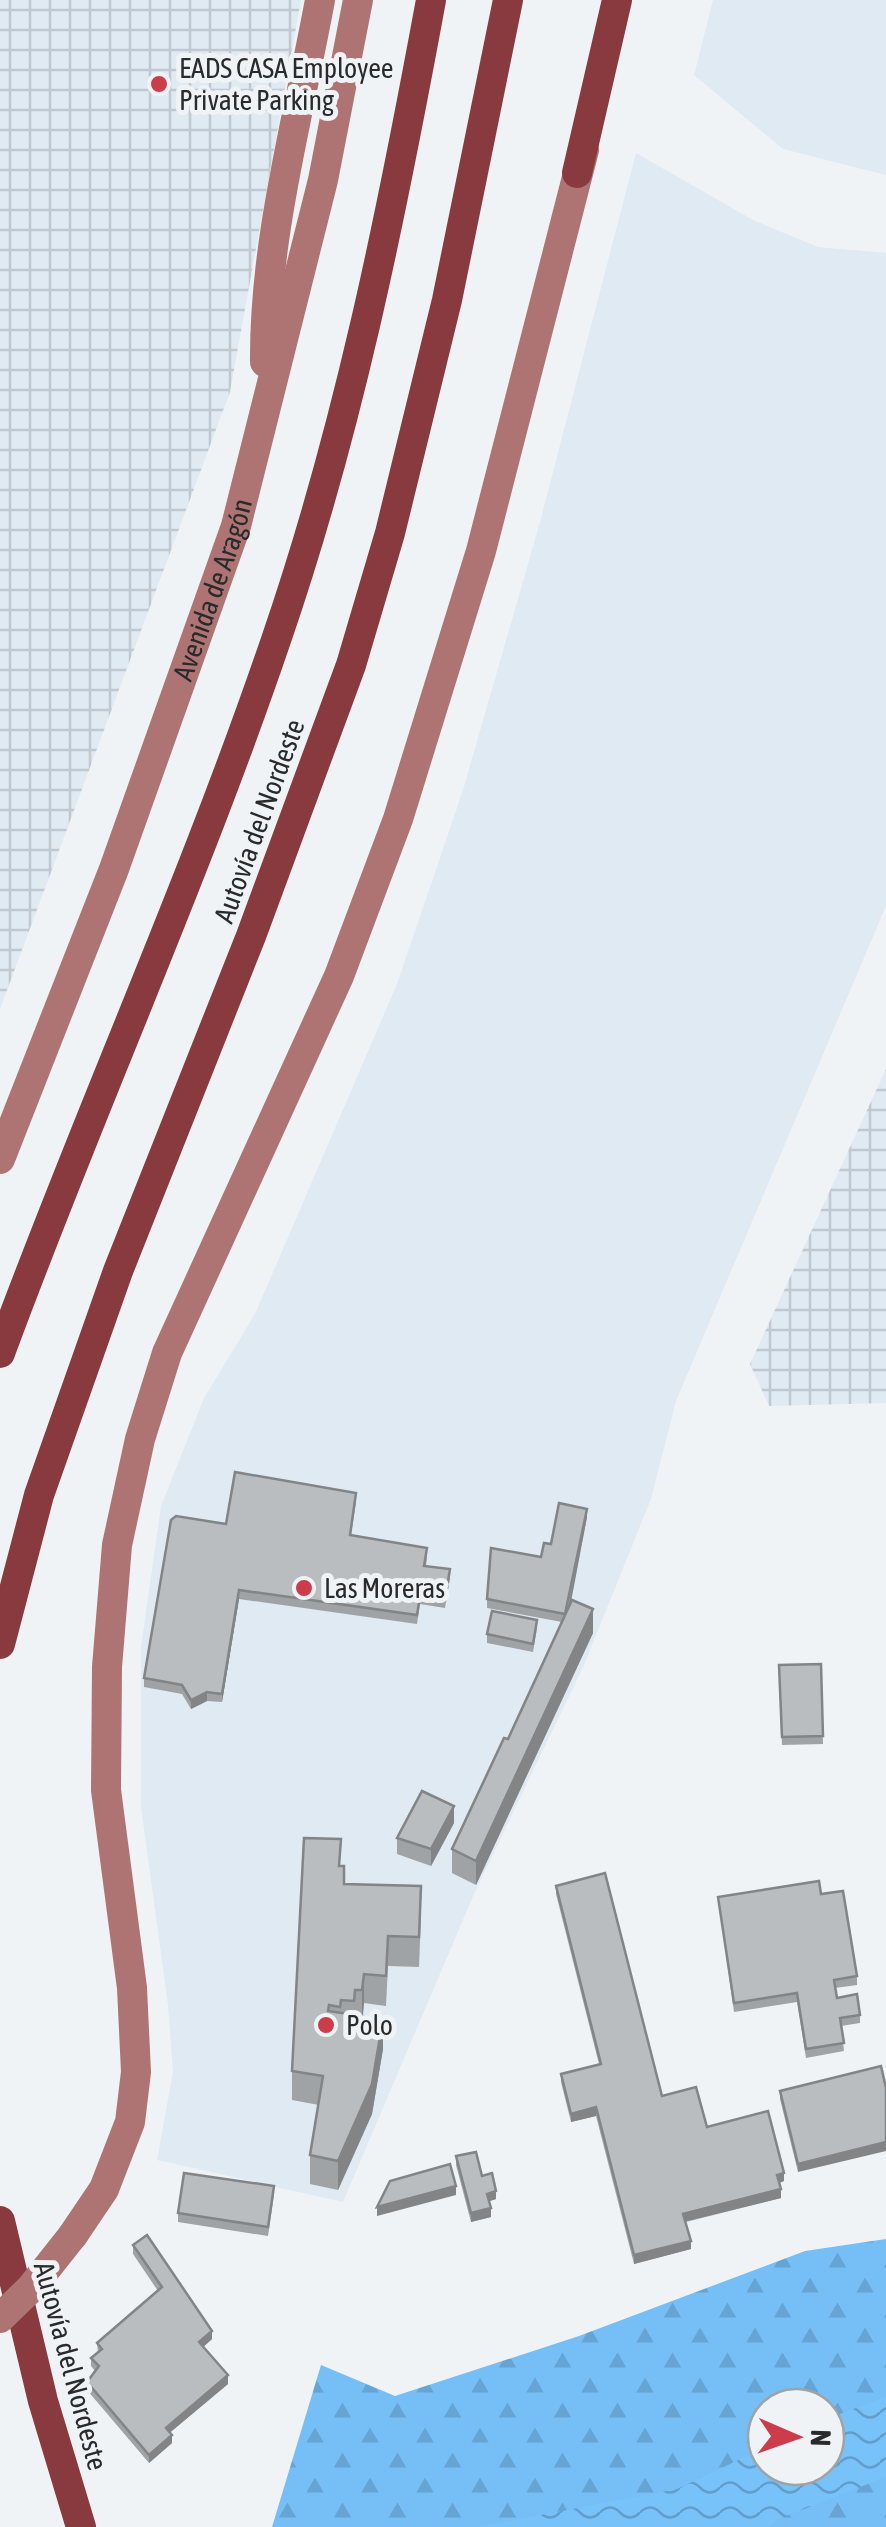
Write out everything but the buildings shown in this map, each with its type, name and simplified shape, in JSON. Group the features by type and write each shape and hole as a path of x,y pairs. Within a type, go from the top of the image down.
{"highway":[{"name":"Autovía del Nordeste","path":"0,1353 276,640 357,368 431,0"},
{"name":"Autovía del Nordeste","path":"0,1644 39,1494 118,1271 252,936 350,665 390,533 447,300 508,0"},
{"path":"577,173 617,0"},
{"name":"Autovía del Nordeste","path":"0,2220 43,2401 81,2527"}],"street":[{"path":"266,405 265,323 272,251 320,0"},
{"name":"Avenida de Aragón","path":"0,1159 114,869 236,526 323,180 358,0"},
{"path":"0,2318 31,2288 74,2235 104,2189 130,2122 136,2072 132,1988 106,1790 107,1667 117,1545 140,1439 166,1354 338,976 398,820 481,551 577,173 632,0"}],"shaded area":[{"path":"0,0 301,0 230,392 0,1009"},
{"path":"713,0 886,0 886,175 783,149 694,75"},
{"path":"636,153 753,220 818,247 886,253 886,906 676,1401 651,1499 584,1665 474,1894 343,2202 157,2160 173,2072 168,2005 141,1807 141,1647 161,1506 204,1398 255,1314 397,984 463,790 540,522"},
{"path":"886,1069 886,1403 769,1406 750,1364"}],"green space":[{"path":"886,2239 886,2527 272,2527 321,2365 395,2396 579,2336 805,2251"}],"water":[{"path":"886,2397 886,2477 776,2520 769,2527 478,2527 677,2489 746,2456 746,2487 846,2487 846,2412"}],"place":[{"name":"EADS CASA Employee Private Parking","path":"159,84"},
{"name":"Las Moreras","path":"304,1588"},
{"name":"Polo","path":"326,2025"}]}
